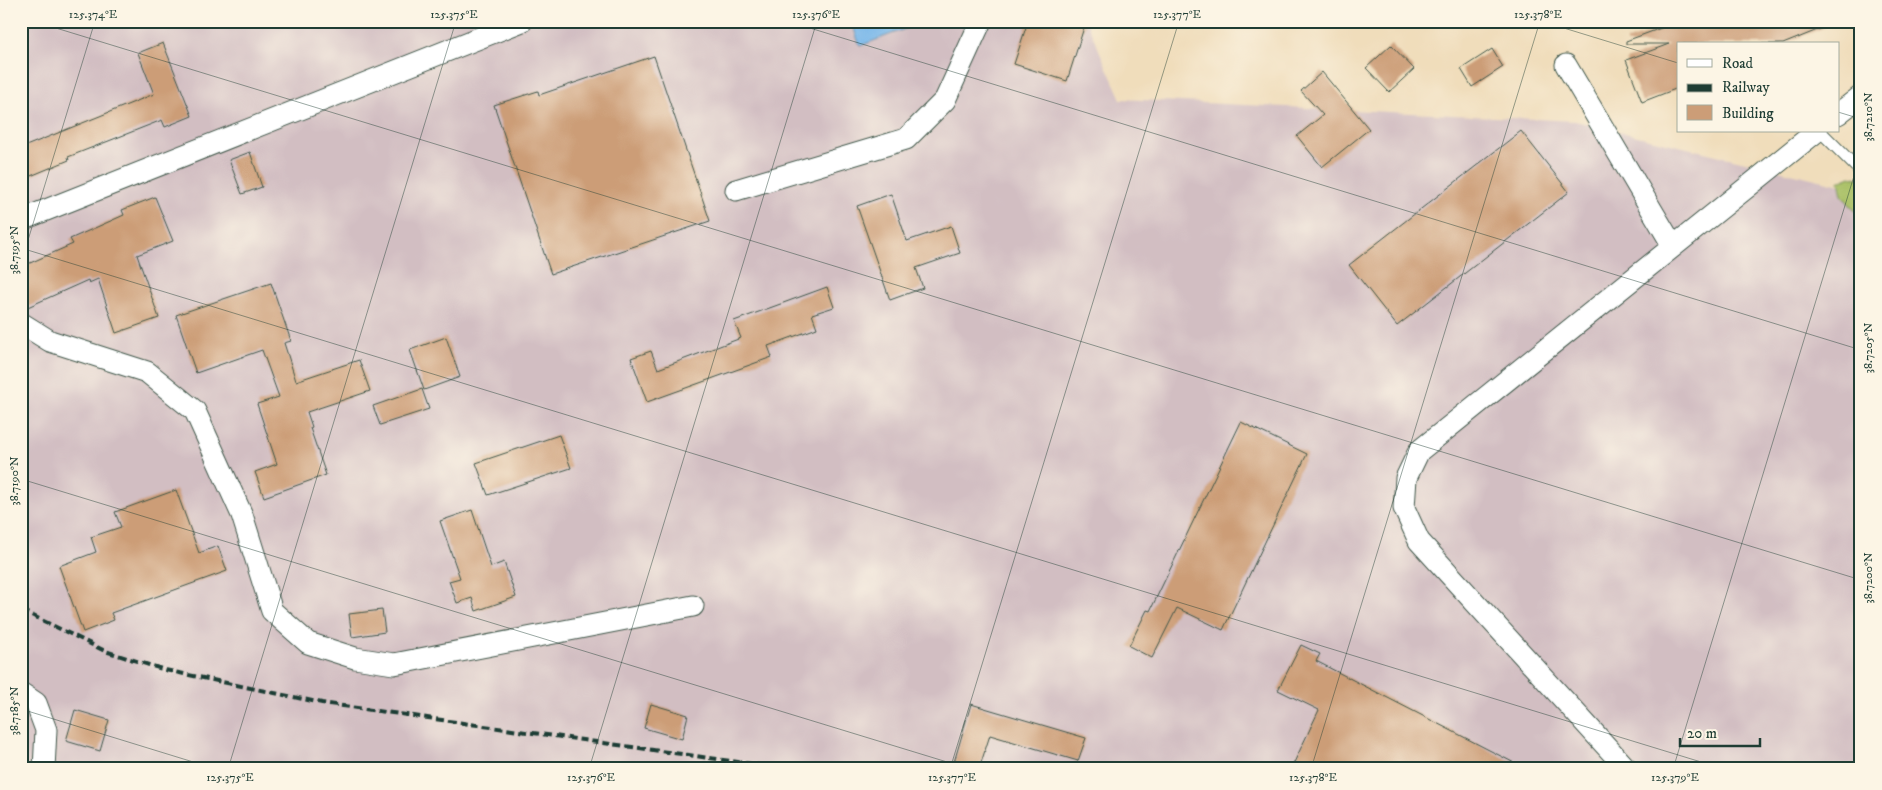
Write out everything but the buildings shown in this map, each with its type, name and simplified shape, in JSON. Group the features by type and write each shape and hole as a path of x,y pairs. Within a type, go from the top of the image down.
{"street":[{"path":"21,220 522,21"},
{"path":"736,190 906,139 945,100 981,21"},
{"path":"1566,65 1673,246"},
{"path":"1840,112 1861,96"},
{"path":"1627,769 1419,541 1404,508 1406,478 1419,451 1817,132"},
{"path":"21,323 50,341 147,372 195,411 242,515 272,611 308,643 355,658 394,664 693,606"},
{"path":"21,693 36,703 46,730 44,769"}],"lane":[{"path":"1819,132 1861,172"}],"shaded area":[{"path":"21,21 1086,21 1121,99 1575,121 1861,190 1861,769 21,769"}],"green space":[{"path":"1851,176 1861,179 1861,219 1842,195 1839,181"}],"water":[{"path":"851,21 926,21 860,46"}],"railway":[{"path":"21,610 105,651 165,670 322,703 787,769"}]}
